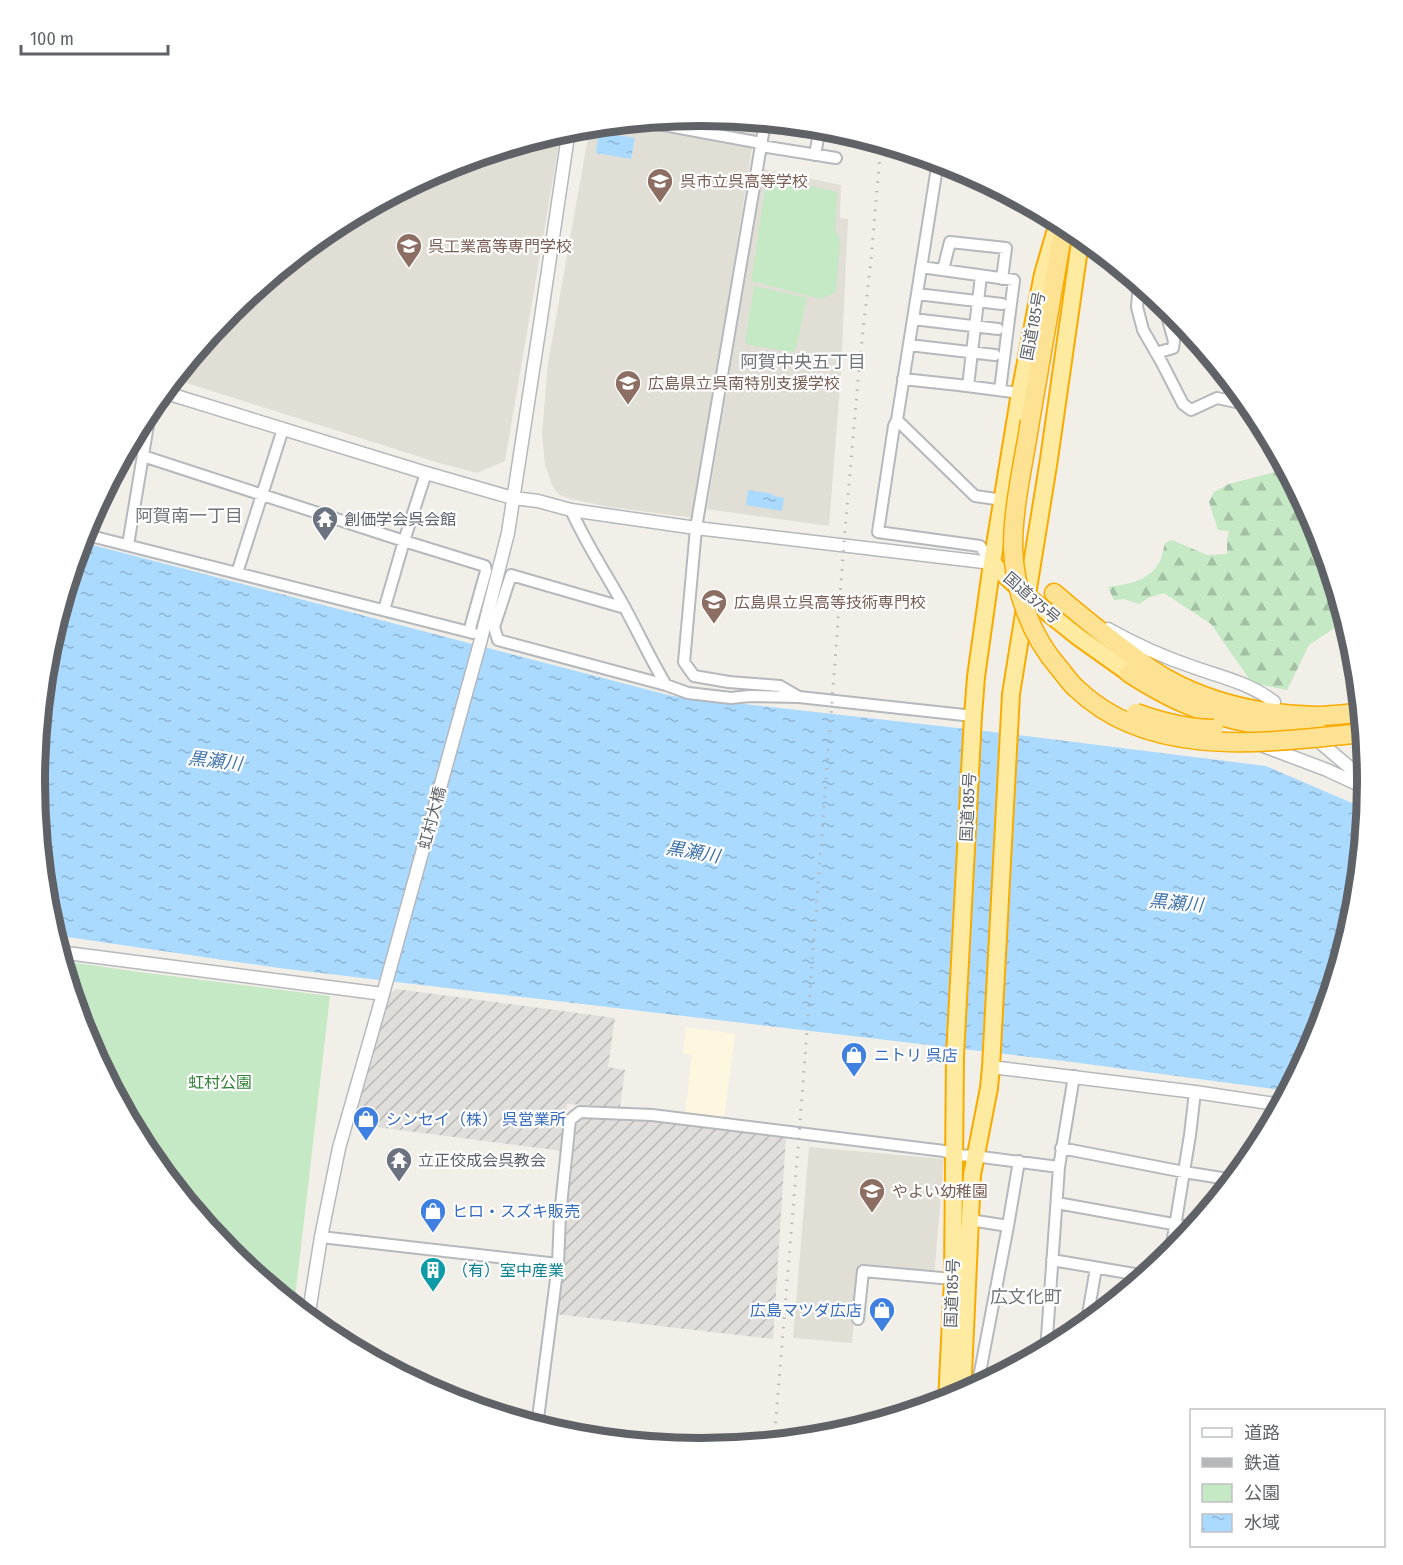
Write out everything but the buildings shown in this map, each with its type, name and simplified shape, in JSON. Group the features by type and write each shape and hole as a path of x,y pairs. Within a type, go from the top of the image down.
{"highway":[{"name":"国道185号","path":"948,1391 953,1279 955,1056 976,677 1020,393 1043,274 1055,230"},
{"path":"1062,235 1035,422 1024,523 1024,552 1028,584 1037,614 1046,633 1063,658 1085,681 1119,705 1136,714 1162,722 1204,729 1263,730 1355,724"},
{"path":"1073,242 1016,506 1013,546 1017,579 1029,621 1040,642 1050,658 1077,689 1095,704 1134,726 1159,734 1206,741 1282,741 1356,736"},
{"name":"国道185号","path":"963,1385 972,1175 991,1064 1009,719 1079,247"},
{"name":"国道375号","path":"992,563 1031,574 1054,593"},
{"name":"国道375号","path":"992,563 1027,597 1130,673"},
{"path":"1054,593 1149,669 1216,701 1268,712 1317,716 1354,713"},
{"path":"1130,673 1163,693 1209,713 1277,728 1325,734 1356,735"}],"street":[{"path":"672,127 836,158"},
{"path":"764,129 696,528 684,662 694,676 729,682 780,686 799,697"},
{"path":"815,155 818,137"},
{"name":"虹村大橋","path":"310,1308 339,1148 482,637 508,533 567,140"},
{"path":"937,170 878,532 980,546 992,563"},
{"path":"943,270 950,242 1006,248 1002,279"},
{"path":"921,267 1014,280 1000,390"},
{"path":"968,386 981,276"},
{"path":"1138,293 1137,307 1143,330 1183,404 1191,410 1217,398 1235,401"},
{"path":"917,294 1002,304"},
{"path":"913,319 998,329"},
{"path":"1156,353 1173,348 1174,341 1168,320"},
{"path":"909,345 994,355"},
{"path":"903,379 1020,393"},
{"path":"172,395 426,473 513,498 538,501 571,510 696,528 992,563"},
{"path":"897,420 975,496 1003,500"},
{"path":"237,573 283,429"},
{"path":"128,545 147,432"},
{"path":"143,456 404,542 485,566 482,637"},
{"path":"384,610 426,473"},
{"path":"571,510 580,531 625,608 666,686"},
{"path":"93,536 384,610 688,693 731,698 799,697 973,722"},
{"path":"482,637 494,627 511,575 625,608"},
{"path":"1054,593 1093,620 1141,646 1251,687 1274,702"},
{"path":"1130,673 1161,697 1211,728 1281,751 1358,784"},
{"path":"1322,744 1358,774"},
{"path":"67,953 383,994"},
{"path":"991,1064 1274,1104"},
{"path":"1047,1340 1059,1167 1074,1076"},
{"path":"1173,1240 1195,1092"},
{"path":"538,1418 558,1264 560,1215 570,1120 580,1112 692,1119 1059,1167"},
{"path":"1061,1148 1225,1178"},
{"path":"979,1377 1019,1161"},
{"path":"1057,1203 1185,1226"},
{"path":"970,1220 1008,1226"},
{"path":"321,1237 558,1264"},
{"path":"1052,1260 1135,1275"},
{"path":"1088,1312 1096,1268"},
{"path":"858,1319 864,1271 953,1279"}],"shaded area":[{"path":"688,126 756,128 754,138"},
{"name":"呉市立呉高等学校","path":"649,128 752,148 694,518 609,507 558,494 552,485 545,464 542,434 548,363 588,137"},
{"name":"呉工業高等専門学校","path":"559,142 505,461 477,473 182,382 237,318 269,289 302,262 373,214 450,176 490,161"},
{"path":"763,169 841,185 840,218 848,219 841,373 829,526 707,509"},
{"path":"396,989 615,1018 608,1067 625,1070 620,1107 567,1104 563,1151 353,1124 390,994"},
{"path":"686,1027 735,1034 724,1118 685,1114 692,1055 683,1053"},
{"path":"584,1116 786,1137 773,1339 555,1314 577,1123"},
{"name":"やよい幼稚園","path":"809,1147 944,1159 934,1277 858,1270 852,1343 793,1338"}],"green space":[{"path":"767,176 837,192 835,230 840,241 836,292 821,299 751,281"},
{"path":"754,286 807,298 796,348 793,352 748,345 745,340"},
{"path":"1279,471 1308,531 1336,613 1339,625 1309,645 1287,690 1252,683 1211,624 1164,593 1148,598 1139,604 1124,599 1114,600 1108,587 1142,579 1148,575 1159,564 1165,543 1172,540 1207,555 1227,554 1229,531 1218,530 1209,502 1214,492 1229,484"},
{"name":"虹村公園","path":"70,962 330,996 295,1297 237,1247 181,1182 156,1147 113,1073 95,1034"}],"water":[{"path":"607,133 635,138 631,159 596,153 599,135"},
{"path":"748,490 784,498 782,511 746,505"},
{"name":"黒瀬川","path":"90,544 672,696 993,732 1266,766 1357,805 1352,868 1336,952 1308,1034 1281,1090 1072,1062 279,968 64,936 46,825 46,740 58,654 67,613"}],"railway":[{"path":"775,1434 845,530 880,151"}],"place":[{"name":"呉市立呉高等学校","path":"660,204"},
{"name":"呉工業高等専門学校","path":"409,269"},
{"name":"広島県立呉南特別支援学校","path":"628,406"},
{"name":"創価学会呉会館","path":"325,542"},
{"name":"広島県立呉高等技術専門校","path":"714,625"},
{"name":"ニトリ 呉店","path":"854,1078"},
{"name":"シンセイ（株） 呉営業所","path":"366,1142"},
{"name":"立正佼成会呉教会","path":"399,1183"},
{"name":"やよい幼稚園","path":"872,1214"},
{"name":"ヒロ・スズキ販売","path":"433,1234"},
{"name":"（有）室中産業","path":"433,1293"},
{"name":"広島マツダ広店","path":"882,1333"}],"district":[{"name":"阿賀中央五丁目","path":"803,362"},
{"name":"阿賀南一丁目","path":"189,516"},
{"name":"広文化町","path":"1026,1297"}]}
